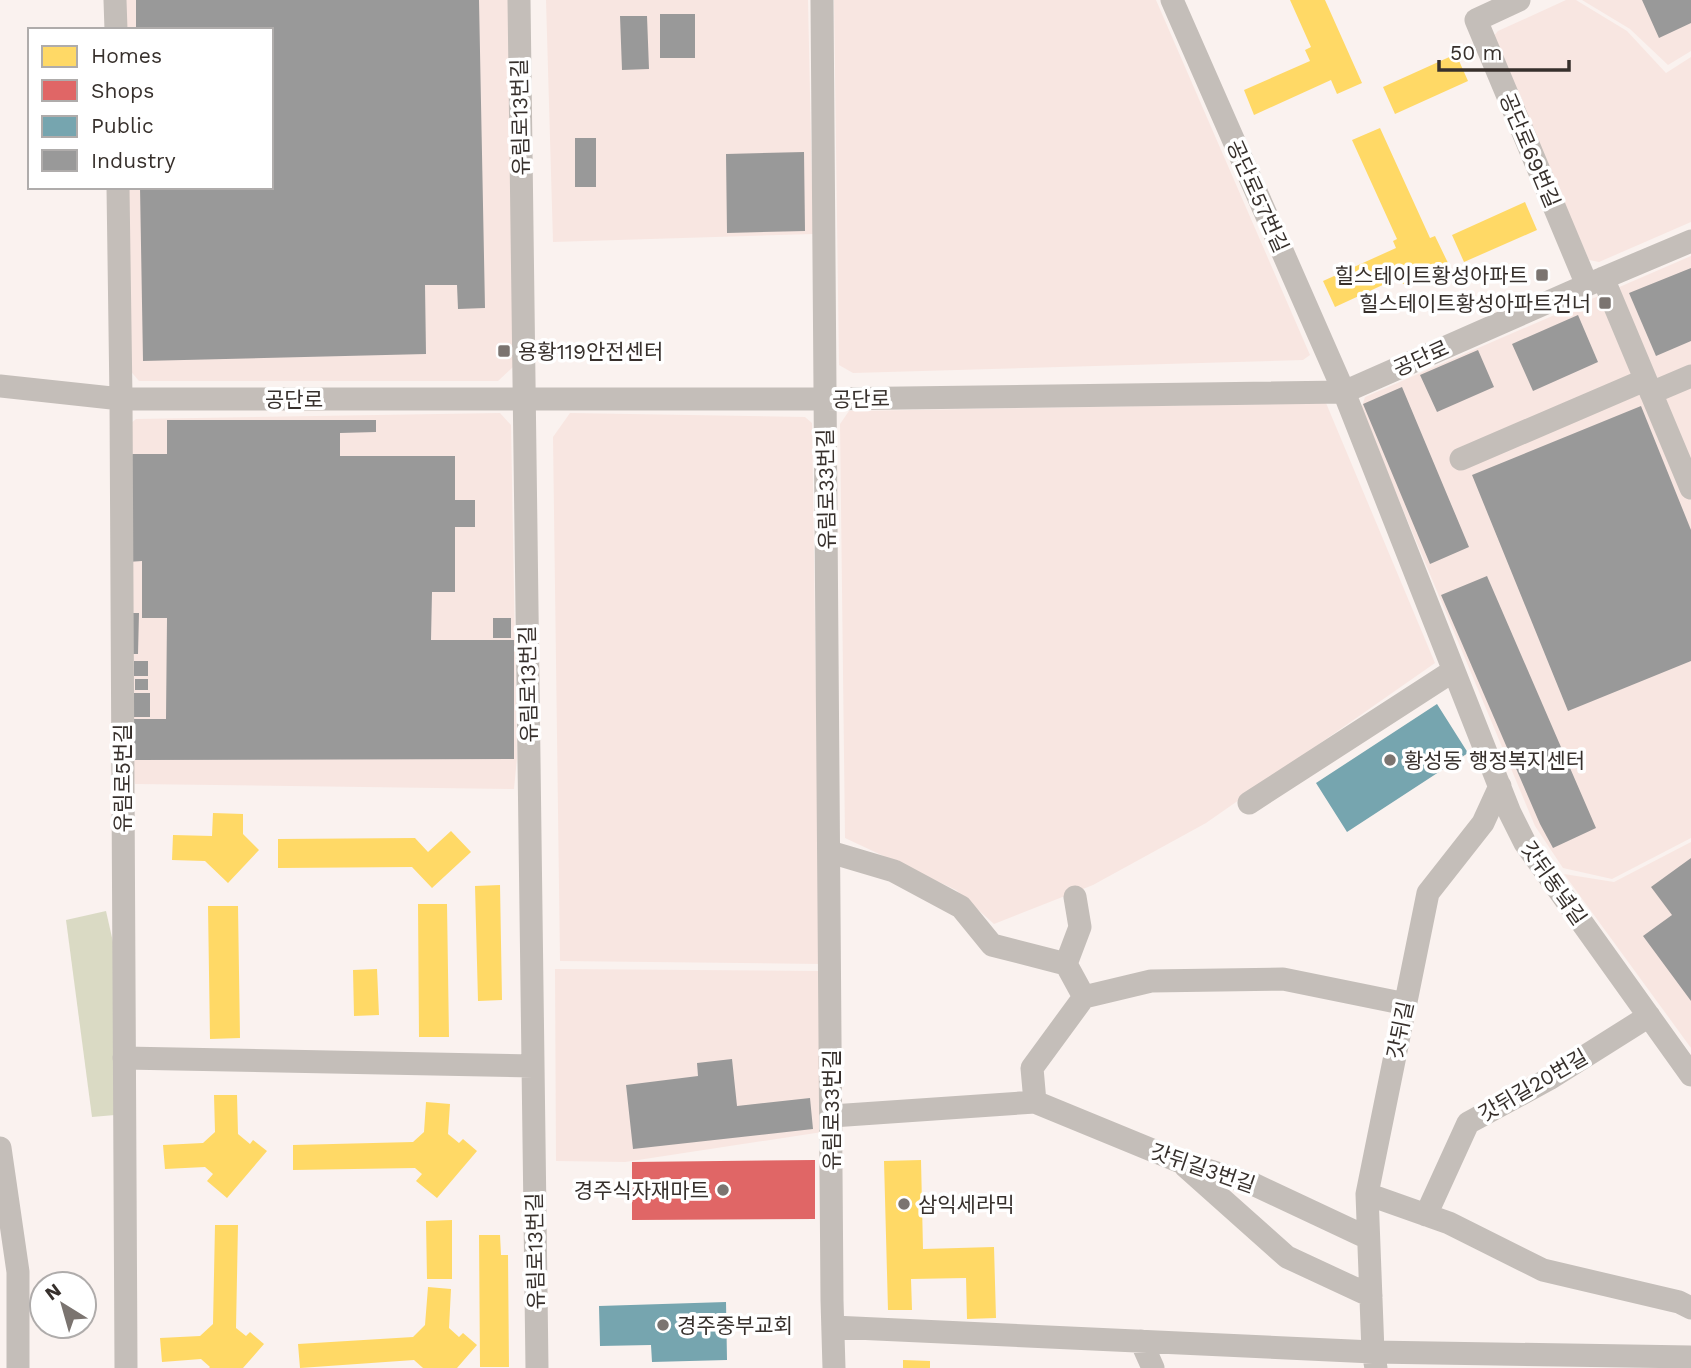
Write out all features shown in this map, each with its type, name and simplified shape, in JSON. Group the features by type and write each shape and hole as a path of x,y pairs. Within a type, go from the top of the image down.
{"street":[{"path":"115,0 116,28"},
{"name":"유림로13번길","path":"519,0 537,1368"},
{"name":"유림로33번길","path":"822,0 834,1368"},
{"name":"공단로57번길","path":"1172,0 1344,392"},
{"name":"공단로69번길","path":"1519,0 1476,20 1595,281"},
{"name":"유림로5번길","path":"118,189 126,1368"},
{"name":"공단로","path":"0,386 121,399 825,399 1344,392 1691,241"},
{"path":"1595,281 1648,386 1691,488"},
{"path":"1461,459 1648,386 1691,376"},
{"name":"갓뒤동녘길","path":"1344,392 1453,671 1525,843 1691,1075"},
{"path":"1249,803 1453,671"},
{"name":"갓뒤길","path":"1374,1360 1367,1194 1429,893 1483,823 1500,786"},
{"path":"830,852 894,871 961,907 992,945 1066,964 1084,997"},
{"path":"1066,964 1080,927 1075,897"},
{"path":"1035,1102 1032,1068 1084,997 1151,981 1283,979 1406,1004"},
{"name":"갓뒤길20번길","path":"1426,1215 1468,1122 1549,1079 1649,1016"},
{"path":"124,1058 533,1066"},
{"name":"갓뒤길3번길","path":"832,1116 1035,1102 1181,1162 1253,1184 1368,1238"},
{"path":"0,1147 18,1272 18,1368"},
{"path":"1181,1162 1287,1257 1371,1296"},
{"path":"1367,1194 1449,1223 1543,1270 1679,1302 1691,1308"},
{"path":"833,1327 1141,1341 1374,1360 1664,1362 1691,1357"},
{"path":"1141,1341 1153,1368"}],"shaded area":[{"path":"124,0 509,0 513,367 498,381 139,381 128,368 126,189 273,189 273,28 124,28"},
{"path":"546,0 808,0 813,234 553,242"},
{"path":"834,0 1156,0 1310,355 1303,360 853,373 839,365"},
{"path":"1566,0 1576,0 1627,31 1666,73 1691,57 1691,222 1599,262 1589,260 1492,38 1498,31"},
{"path":"1582,0 1691,0 1691,51 1668,65 1630,29"},
{"path":"1691,256 1691,838 1612,879 1563,868 1535,826 1361,409 1365,397"},
{"path":"1326,403 1435,663 1206,823 1093,885 994,924 956,890 845,838 840,424 849,411"},
{"path":"500,413 511,425 517,758 514,789 135,784 131,758 125,428 136,419"},
{"path":"570,413 805,417 812,423 820,964 560,961 553,437"},
{"path":"1691,842 1691,1048 1564,874 1614,882"},
{"path":"555,969 820,971 822,1132 625,1162 556,1161"}],"green space":[{"path":"106,911 113,942 115,1115 92,1117 66,920"}],"building: Homes":[{"path":"1290,0 1325,0 1362,83 1337,94 1331,80 1254,115 1244,90 1310,61 1305,50 1311,47"},
{"path":"1456,54 1468,81 1395,114 1383,87"},
{"path":"1380,128 1430,238 1435,236 1448,263 1403,284 1400,277 1335,307 1323,281 1396,248 1393,241 1397,239 1352,140"},
{"path":"1525,202 1537,230 1464,262 1452,235"},
{"path":"213,813 243,814 243,834 259,850 228,883 205,861 172,860 173,835 212,836"},
{"path":"451,831 471,852 432,888 412,867 278,868 278,839 415,838 428,852"},
{"path":"500,885 502,1000 478,1001 475,886"},
{"path":"418,904 447,904 449,1037 419,1037"},
{"path":"208,906 238,906 240,1038 210,1039"},
{"path":"377,969 379,1015 354,1016 353,970"},
{"path":"214,1095 237,1095 238,1134 250,1144 253,1140 267,1151 227,1198 207,1181 213,1174 205,1167 165,1169 163,1145 203,1143 215,1132"},
{"path":"426,1102 450,1104 448,1134 459,1143 463,1139 477,1151 437,1198 416,1181 422,1174 415,1168 293,1170 293,1145 413,1142 424,1132"},
{"name":"삼익세라믹","path":"921,1160 923,1249 994,1247 996,1318 967,1319 966,1278 911,1279 912,1310 888,1310 884,1161"},
{"path":"452,1220 452,1279 427,1279 426,1221"},
{"path":"215,1225 238,1225 236,1328 246,1336 250,1332 264,1344 243,1368 209,1368 201,1359 162,1362 160,1338 200,1336 213,1324"},
{"path":"479,1235 500,1235 501,1255 508,1255 509,1367 480,1367"},
{"path":"428,1287 451,1289 449,1328 459,1337 463,1333 477,1345 457,1368 423,1368 414,1360 300,1368 298,1344 413,1337 425,1325"},
{"path":"903,1360 930,1361 930,1368 903,1368"}],"building: Shops":[{"name":"경주식자재마트","path":"815,1160 815,1219 632,1220 632,1162"}],"building: Public":[{"path":"1437,704 1468,753 1347,832 1316,783"},
{"name":"경주중부교회","path":"726,1302 727,1360 652,1362 651,1345 600,1346 599,1306"}],"building: Industry":[{"path":"136,0 479,0 485,308 458,309 457,285 425,285 426,354 143,361 140,189 273,189 273,28 136,28"},
{"path":"1642,0 1691,0 1691,23 1659,38"},
{"path":"660,14 695,14 695,58 660,58"},
{"path":"620,16 647,16 649,69 622,70"},
{"path":"575,138 596,138 596,187 575,187"},
{"path":"804,152 805,231 727,233 726,154"},
{"path":"1691,268 1691,341 1656,356 1629,293"},
{"path":"1578,315 1598,362 1533,391 1512,344"},
{"path":"1478,350 1494,387 1437,412 1420,375"},
{"path":"1402,387 1469,547 1430,564 1363,404"},
{"path":"1641,406 1691,530 1691,661 1568,711 1472,475"},
{"path":"167,420 376,420 376,432 340,433 340,456 455,456 455,500 475,500 475,527 455,527 455,592 432,592 431,640 514,640 514,759 134,760 134,719 166,719 167,618 142,618 142,561 128,562 128,454 167,454"},
{"path":"1487,576 1596,828 1553,848 1540,824 1441,595"},
{"path":"129,613 139,613 138,654 129,654"},
{"path":"493,618 511,618 511,638 493,638"},
{"path":"134,661 148,661 148,676 134,676"},
{"path":"135,679 148,679 148,690 135,690"},
{"path":"134,693 150,693 150,717 134,717"},
{"path":"1691,858 1691,1001 1643,936 1672,915 1651,887"},
{"path":"732,1059 737,1106 810,1098 813,1129 633,1149 626,1085 698,1076 697,1063"}],"place":[{"name":"힐스테이트황성아파트","path":"1542,275"},
{"name":"힐스테이트황성아파트건너","path":"1605,303"},
{"name":"용황119안전센터","path":"504,351"},
{"name":"황성동 행정복지센터","path":"1390,760"},
{"name":"경주식자재마트","path":"723,1190"},
{"name":"삼익세라믹","path":"904,1204"},
{"name":"경주중부교회","path":"663,1325"}]}
